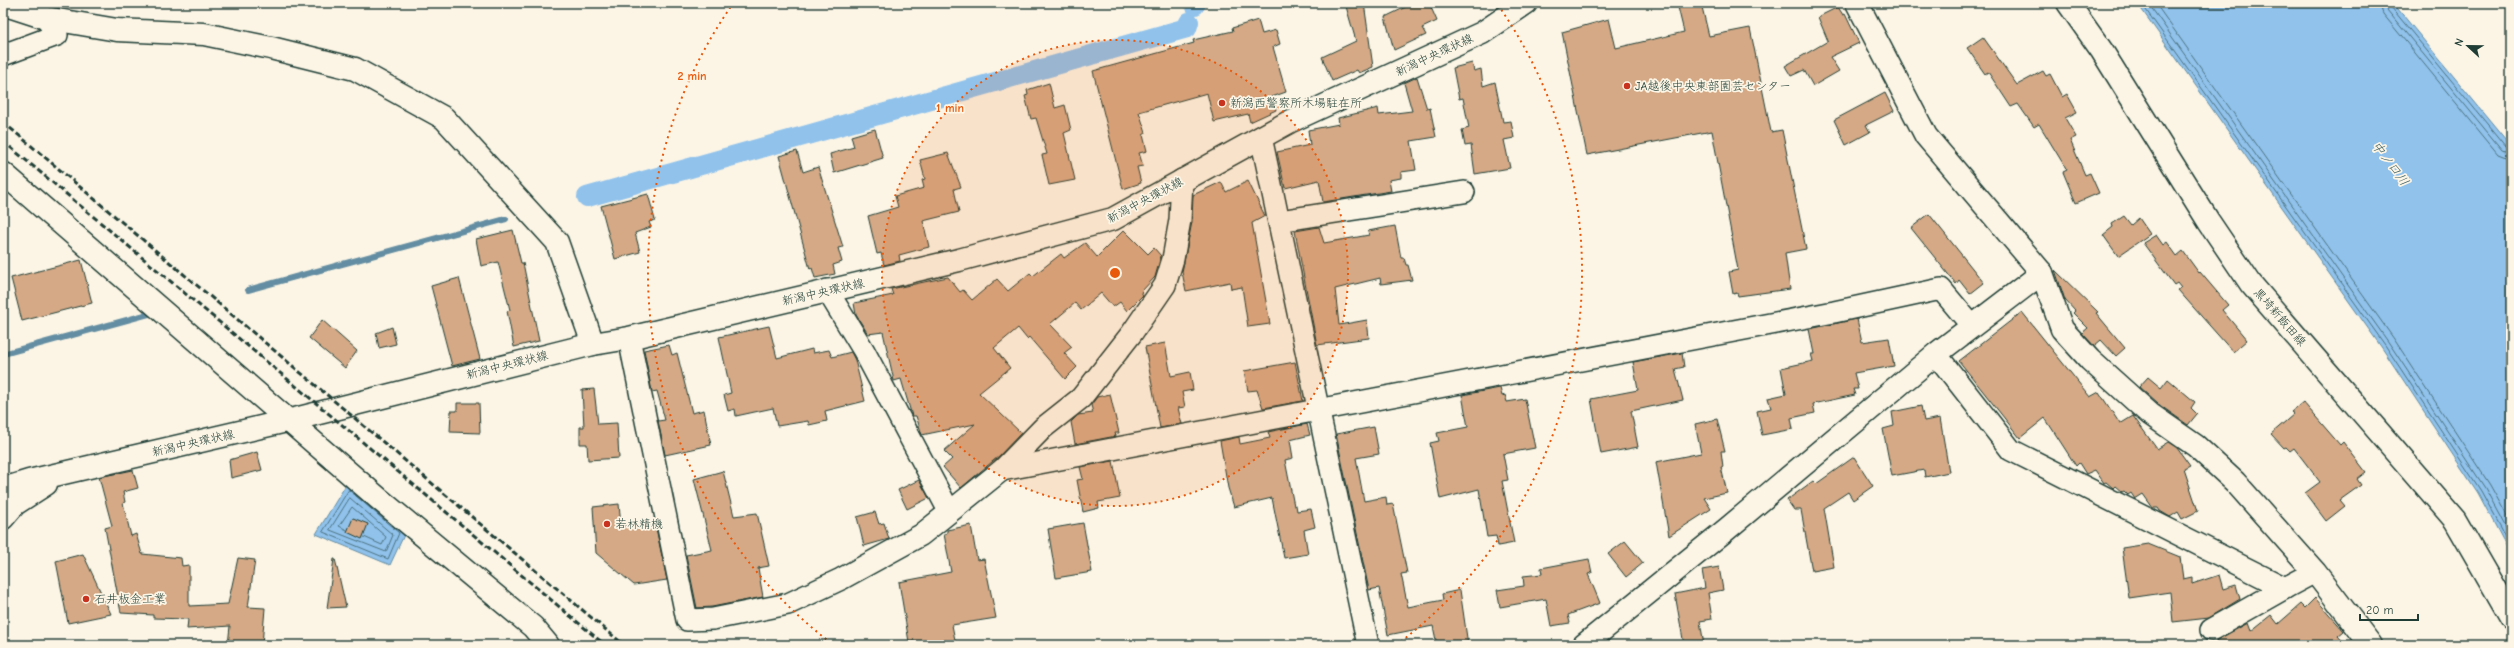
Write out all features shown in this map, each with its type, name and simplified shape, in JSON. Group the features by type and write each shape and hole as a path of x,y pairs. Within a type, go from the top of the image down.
{"street":[{"name":"新潟中央環状線","path":"3,489 291,420 592,344 629,338 827,290 960,260 1113,219 1261,137 1482,32 1526,3"},
{"path":"1857,3 1926,136 2042,273 2062,329 2090,360 2150,414 2196,446 2229,476 2315,572 2371,645"},
{"name":"黒埼新飯田線","path":"2068,3 2102,51 2209,222 2251,284 2455,520 2511,618"},
{"path":"3,4 46,18 116,30 204,34 279,49 355,69 444,118 558,242 592,344"},
{"path":"3,56 58,35 46,18"},
{"path":"1261,137 1368,645"},
{"path":"3,173 291,420 378,498 534,628 548,645"},
{"path":"629,338 686,620 713,619 788,604 841,579 921,535 1002,470 1043,428 1081,398 1132,333 1165,285 1173,259 1180,220 1182,180"},
{"path":"1279,221 1464,192"},
{"path":"1584,645 1727,529 1936,354 2042,273"},
{"path":"1002,470 1834,312 1941,289 1972,326"},
{"path":"827,290 864,351 949,511"},
{"path":"1936,354 2012,450 2285,588"},
{"name":"新潟中央環状線","path":"3,518 15,504 39,487 78,470"},
{"path":"2211,630 2315,572"}],"water":[{"name":"中ノ口川","path":"2137,3 2393,3 2511,146 2511,555 2478,493 2382,348"},
{"path":"347,483 405,533 390,565 316,534"}],"building":[{"path":"1345,3 1364,3 1373,67 1359,73 1357,70 1332,81 1322,57 1356,41"},
{"path":"1414,3 1429,3 1437,21 1422,28 1426,35 1394,50 1385,17"},
{"path":"1677,3 1701,3 1709,36 1750,28 1771,132 1782,130 1806,249 1785,253 1790,289 1738,296 1737,293 1733,294 1729,272 1738,270 1712,131 1587,155 1562,32 1609,19 1616,48 1684,32"},
{"path":"1838,7 1843,15 1845,14 1859,43 1830,57 1839,71 1813,86 1804,70 1791,76 1785,66 1828,41 1818,17"},
{"path":"1258,20 1262,34 1276,30 1280,44 1273,47 1286,92 1272,97 1276,110 1250,122 1248,114 1214,122 1207,93 1139,112 1146,133 1143,135 1147,151 1139,153 1143,166 1137,167 1141,183 1123,189 1093,71 1194,43 1193,40 1233,31 1232,28"},
{"path":"1983,37 2017,85 2043,71 2046,76 2050,74 2062,97 2067,94 2077,112 2065,118 2076,137 2070,140 2085,175 2090,173 2099,193 2076,203 2063,172 2067,170 2039,124 2034,127 2018,104 2011,107 1988,72 1985,74 1967,48"},
{"path":"1472,63 1474,71 1481,69 1483,86 1495,82 1503,122 1511,121 1514,138 1504,140 1510,168 1475,174 1471,145 1465,146 1462,130 1469,128 1463,98 1459,99 1453,68"},
{"path":"1417,77 1427,109 1430,108 1436,137 1411,141 1416,170 1401,172 1401,178 1389,180 1391,191 1323,202 1319,180 1285,188 1277,152 1310,145 1308,130 1339,124 1338,118 1378,108 1379,115 1412,111 1404,83"},
{"path":"1049,83 1055,108 1065,105 1071,130 1064,133 1075,180 1049,185 1042,155 1047,154 1036,118 1031,119 1025,96 1028,95 1027,90"},
{"path":"1885,93 1894,111 1866,125 1870,132 1846,145 1834,120"},
{"path":"875,129 883,158 834,173 830,154 854,147 851,136"},
{"path":"797,151 803,172 818,167 843,247 838,248 842,262 833,265 835,274 815,278 812,268 810,269 779,156"},
{"path":"948,153 961,187 954,189 959,212 923,221 929,247 899,255 900,261 884,265 881,253 877,254 868,216 898,207 895,196 924,188 922,180 925,179 920,160"},
{"path":"1248,181 1265,216 1252,223 1270,324 1248,327 1242,287 1231,289 1230,282 1186,291 1182,272 1192,222 1193,195 1221,182 1226,192"},
{"path":"648,194 655,220 649,222 651,227 635,233 640,252 615,259 601,206"},
{"path":"1929,214 1984,283 1970,294 1959,280 1956,284 1911,228"},
{"path":"2124,216 2131,225 2139,218 2150,234 2118,256 2103,235 2113,227 2112,224"},
{"path":"1395,226 1401,258 1404,258 1406,265 1408,265 1412,280 1381,284 1380,278 1335,289 1339,325 1367,320 1369,338 1317,345 1295,231 1319,227 1324,243 1369,235 1368,231"},
{"path":"513,230 521,263 523,263 539,341 514,347 507,311 510,310 498,262 481,266 476,239"},
{"path":"1124,230 1148,254 1154,248 1161,256 1155,277 1141,292 1143,295 1127,311 1120,302 1113,307 1101,293 1081,310 1075,303 1050,324 1072,347 1064,353 1077,367 1065,379 1029,337 1027,339 1018,328 994,348 1010,368 979,393 1021,433 999,456 961,488 943,467 952,459 944,451 975,424 922,435 916,416 912,416 901,379 894,381 883,332 868,334 856,315 854,303 893,295 891,289 948,277 960,292 963,290 972,300 997,279 1008,291 1030,273 1033,276 1061,254 1064,258 1085,243 1097,257"},
{"path":"2156,235 2163,245 2167,242 2177,256 2183,251 2199,273 2200,272 2228,305 2222,310 2247,340 2233,352 2178,290 2181,288 2177,283 2174,285 2143,243"},
{"path":"81,260 92,303 22,321 11,278"},
{"path":"2055,270 2098,312 2096,313 2125,348 2116,356 2101,340 2094,346 2082,333 2088,328 2073,313 2075,311 2065,300"},
{"path":"459,278 480,359 452,366 431,286"},
{"path":"2022,312 2090,397 2099,392 2120,424 2133,416 2157,449 2168,442 2177,448 2190,466 2184,469 2198,511 2182,519 2178,512 2170,517 2158,508 2153,508 2143,494 2135,499 2131,493 2128,495 2115,486 2113,488 2106,482 2104,483 2095,470 2086,474 2079,463 2076,466 2045,418 2020,438 1959,361"},
{"path":"1857,319 1862,342 1889,338 1894,366 1854,373 1858,389 1853,389 1855,395 1813,404 1815,413 1791,418 1793,429 1762,435 1757,411 1771,408 1768,398 1786,394 1781,368 1813,361 1811,354 1814,354 1809,329"},
{"path":"322,320 357,351 345,368 309,338"},
{"path":"769,326 777,358 812,349 813,353 829,350 832,357 851,352 855,360 865,401 825,411 827,421 809,425 808,421 777,426 773,408 736,416 735,409 728,411 724,395 731,393 719,337"},
{"path":"392,327 396,344 379,348 376,333"},
{"path":"1165,343 1171,376 1190,372 1193,390 1182,392 1185,407 1178,408 1182,424 1160,428 1145,347"},
{"path":"669,345 672,355 677,353 692,413 704,410 711,445 665,455 658,421 665,420 657,391 652,392 644,350"},
{"path":"1682,353 1684,367 1675,369 1683,400 1631,411 1638,447 1601,454 1591,399 1638,390 1633,362"},
{"path":"1295,362 1303,401 1263,408 1257,390 1248,391 1244,371"},
{"path":"2148,377 2161,388 2168,379 2195,402 2191,408 2197,414 2188,425 2158,404 2139,387"},
{"path":"1500,388 1502,396 1505,395 1507,402 1525,399 1535,448 1503,454 1508,480 1502,481 1514,543 1498,546 1496,536 1487,537 1479,489 1440,499 1430,443 1439,441 1437,433 1468,427 1462,395"},
{"path":"594,389 598,424 617,423 619,458 588,460 587,444 580,444 580,427 584,427 582,390"},
{"path":"1110,394 1119,433 1115,433 1116,436 1075,444 1071,422 1078,415 1093,413 1091,405 1097,397"},
{"path":"2303,402 2340,445 2343,442 2366,472 2357,479 2361,485 2340,500 2345,506 2326,521 2305,493 2320,482 2294,448 2290,451 2286,447 2284,448 2271,434 2294,414 2291,412"},
{"path":"457,403 479,403 480,433 450,432 451,411 457,411"},
{"path":"1921,406 1924,421 1940,418 1949,472 1925,477 1924,470 1892,476 1883,429 1894,426 1892,412"},
{"path":"1717,419 1725,451 1721,451 1723,467 1721,467 1727,493 1704,498 1711,509 1669,536 1656,462 1701,453 1695,424"},
{"path":"1307,424 1310,435 1290,440 1293,458 1285,460 1294,506 1296,505 1297,511 1311,509 1315,527 1304,530 1308,554 1284,558 1272,498 1234,507 1228,488 1220,441 1239,437 1240,444 1270,438 1268,432"},
{"path":"1374,427 1379,454 1356,458 1364,501 1386,497 1387,505 1393,504 1407,573 1401,574 1408,607 1443,600 1442,594 1460,590 1468,645 1437,645 1433,626 1388,635 1379,588 1369,590 1336,434"},
{"path":"257,452 262,470 231,478 229,460"},
{"path":"1854,457 1873,486 1853,500 1848,492 1824,508 1834,567 1812,571 1801,510 1794,510 1787,500 1813,481 1816,484"},
{"path":"1113,461 1120,498 1098,502 1099,508 1083,512 1077,480 1083,479 1080,467"},
{"path":"133,470 138,488 123,492 125,502 123,503 131,536 136,534 142,554 181,558 182,566 189,565 189,606 228,604 238,558 255,560 248,607 265,608 262,645 228,645 230,626 187,629 188,619 153,618 153,615 121,613 105,528 112,526 99,477"},
{"path":"723,471 734,516 757,513 769,566 758,568 763,597 712,607 697,608 686,555 712,550 694,479"},
{"path":"919,480 929,498 907,509 898,490"},
{"path":"619,504 621,526 655,523 667,580 634,585 596,553 593,507"},
{"path":"875,512 879,524 884,523 889,539 864,546 857,517"},
{"path":"353,518 368,524 362,539 347,532"},
{"path":"1083,523 1092,572 1056,578 1048,529"},
{"path":"971,525 977,560 984,559 996,618 952,625 956,645 916,645 914,641 909,642 899,582 951,572 944,534 947,533 947,530"},
{"path":"1625,541 1643,563 1626,577 1608,554"},
{"path":"2148,544 2180,557 2183,579 2192,577 2192,584 2219,575 2223,589 2236,585 2240,599 2209,618 2173,622 2170,592 2129,598 2122,548"},
{"name":"石井板金工業","path":"83,554 111,614 68,623 56,561"},
{"path":"334,559 346,607 327,608"},
{"path":"1589,559 1592,573 1588,574 1600,603 1568,615 1570,623 1551,626 1546,599 1500,607 1497,590 1524,586 1523,576 1542,574 1541,568"},
{"path":"1719,567 1723,590 1708,593 1712,619 1700,621 1704,645 1684,645 1675,594 1705,588 1702,570"},
{"path":"2315,598 2344,631 2338,636 2346,645 2216,645 2215,641 2248,623 2251,631 2271,615 2278,624 2301,604 2305,608"}],"waterway":[{"path":"587,197 1187,28 1189,22"},
{"path":"248,290 506,219"},
{"path":"3,354 156,312"}],"railway":[{"path":"3,122 624,645"},
{"path":"3,141 605,645"}],"place":[{"name":"JA越後中央東部園芸センター","path":"1627,86"},
{"name":"新潟西警察所木場駐在所","path":"1222,103"},
{"name":"若林精機","path":"607,524"},
{"name":"石井板金工業","path":"86,599"}]}
